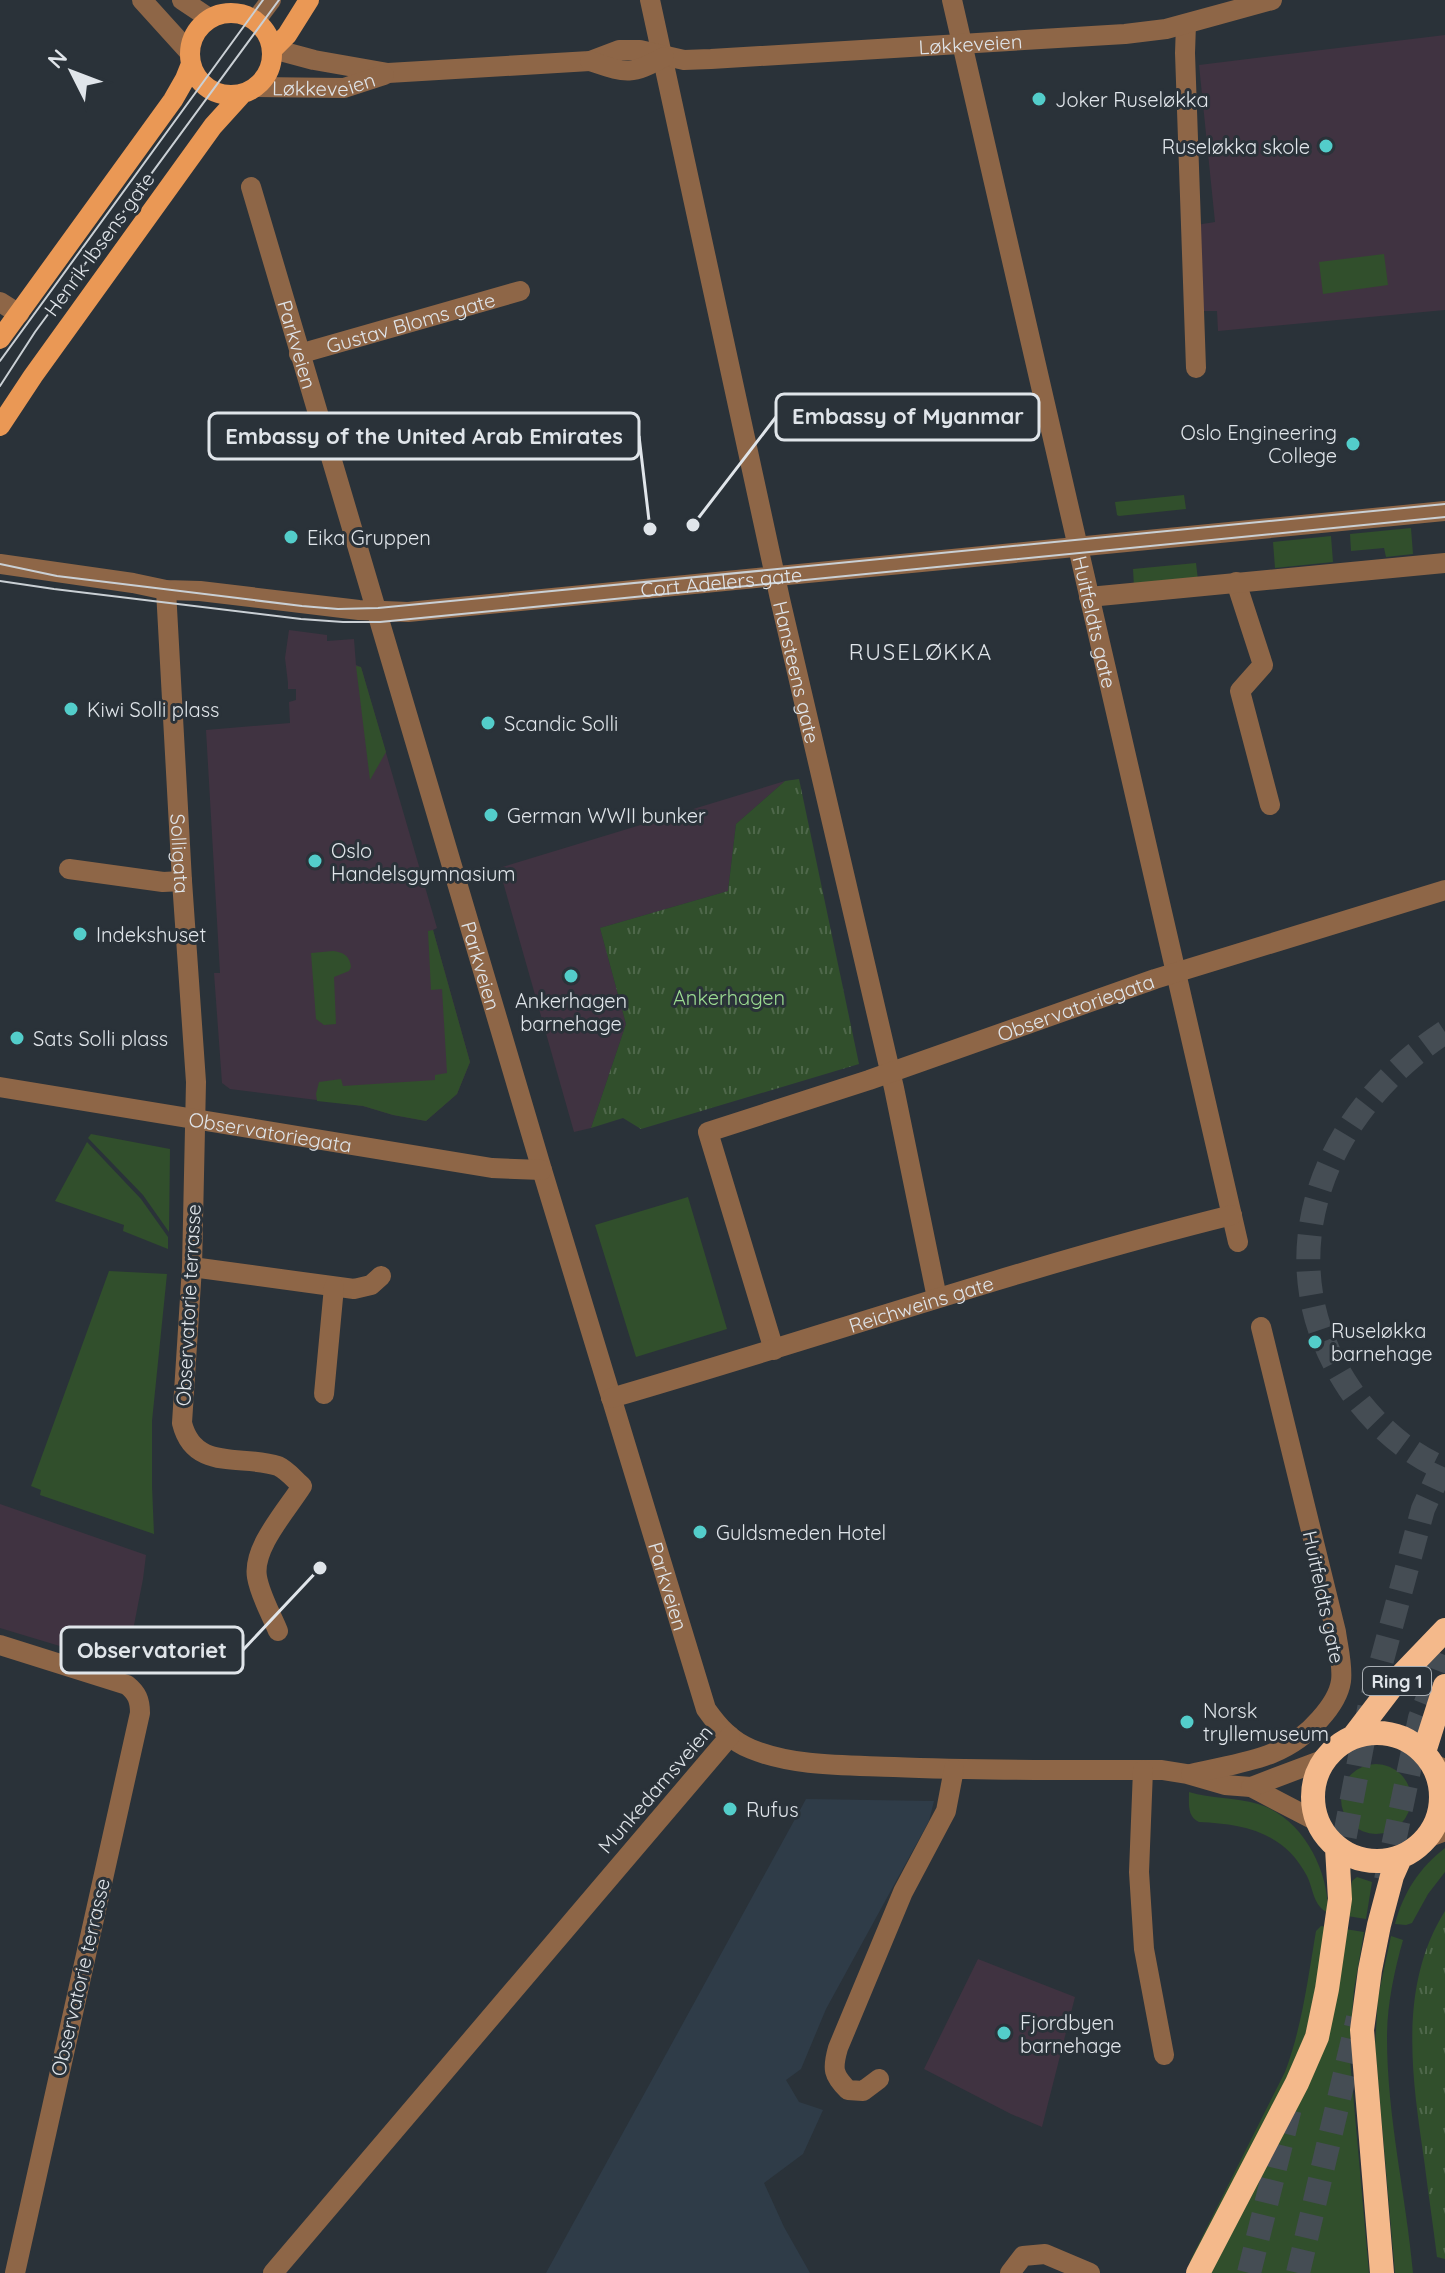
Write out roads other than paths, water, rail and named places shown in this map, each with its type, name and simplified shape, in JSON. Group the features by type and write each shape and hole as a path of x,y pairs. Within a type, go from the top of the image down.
{"highway":[{"name":"Ring 1","path":"1354,1736 1396,1681 1445,1630"},
{"name":"Ring 1","path":"1434,1761 1445,1686"},
{"path":"1384,1732 1399,1736 1412,1742 1434,1761 1442,1794 1436,1835 1400,1858 1378,1862 1357,1858 1337,1848 1318,1822 1314,1810 1314,1783 1325,1759 1338,1745 1354,1736 1384,1732"},
{"path":"1198,2273 1297,2083 1317,2037 1340,1899 1337,1848"},
{"path":"1382,2273 1362,2030 1379,1925 1400,1858"}],"main road":[{"path":"273,49 291,29 309,0"},
{"path":"222,11 243,14 256,20 267,31 273,49 271,66 267,74 249,90 222,94 197,77 191,59 193,37 203,23 222,11"},
{"name":"Henrik Ibsens gate","path":"0,339 173,100 185,79 191,59"},
{"name":"Henrik Ibsens gate","path":"0,426 213,126 249,90"}],"street":[{"path":"142,0 191,59"},
{"path":"182,0 222,11"},
{"path":"256,20 271,0"},
{"name":"Hansteens gate","path":"650,0 776,576 890,1072 937,1298"},
{"name":"Huitfeldts gate","path":"952,0 1238,1242"},
{"name":"Løkkeveien","path":"273,49 388,73 590,61 621,71 641,69 664,57 711,59 1125,34 1186,24 1211,8 1272,0"},
{"path":"1186,24 1196,368"},
{"name":"Løkkeveien","path":"249,90 344,88 388,73"},
{"name":"Parkveien","path":"251,187 698,1687 706,1709 730,1736"},
{"name":"Gustav Bloms gate","path":"299,354 520,291"},
{"path":"0,302 19,314"},
{"path":"0,410 33,376"},
{"name":"Cort Adelers gate","path":"0,564 166,590 408,612 1445,511"},
{"path":"1089,597 1445,563"},
{"path":"1236,582 1263,665 1240,691 1270,805"},
{"name":"Solligata","path":"166,590 196,1119"},
{"path":"69,869 163,882 182,881"},
{"name":"Observatoriegata","path":"774,1350 708,1132 1177,972 1445,890"},
{"name":"Observatoriegata","path":"0,1087 492,1168 542,1170"},
{"name":"Observatorie terrasse","path":"196,1119 192,1267 181,1407 184,1435 204,1453 222,1460 260,1462 282,1467 302,1486 265,1542 256,1566 257,1579 278,1631"},
{"name":"Reichweins gate","path":"611,1398 937,1298 1232,1215"},
{"path":"192,1267 354,1289 371,1285 381,1276"},
{"path":"324,1394 334,1287"},
{"name":"Huitfeldts gate","path":"1187,1774 1250,1762 1291,1745 1331,1707 1341,1682 1336,1632 1261,1327"},
{"name":"Observatorie terrasse","path":"0,1645 127,1685 140,1702 15,2273"},
{"name":"Munkedamsveien","path":"273,2273 730,1736 747,1748 772,1756 825,1764 954,1769 1162,1770 1225,1785 1251,1787 1318,1822"},
{"name":"Munkedamsveien","path":"1251,1787 1325,1759"},
{"path":"879,2079 863,2091 848,2090 837,2080 833,2065 903,1892 946,1811 954,1769"},
{"path":"1143,1770 1139,1872 1144,1949 1164,2055"},
{"path":"1010,2273 1023,2256 1045,2254 1090,2273"}],"tunnel":[{"path":"1445,1032 1403,1065 1367,1103 1339,1146 1319,1191 1309,1239 1310,1289 1323,1339 1349,1388 1368,1413 1391,1435 1445,1469"},
{"path":"1338,1872 1370,1704 1423,1509 1445,1461"},
{"path":"1386,1880 1420,1718 1445,1655"},
{"path":"1298,2273 1358,2018"},
{"path":"1249,2273 1290,2108"}],"tram line":[{"path":"0,361 263,0"},
{"path":"0,386 35,332 279,0"},
{"path":"0,564 57,576 302,606 378,608 1445,504"},
{"path":"0,581 301,619 380,622 1445,517"}],"place":[{"name":"Joker Ruseløkka","path":"1039,99"},
{"name":"Ruseløkka skole","path":"1326,146"},
{"name":"Oslo Engineering College","path":"1353,444"},
{"name":"Embassy of Myanmar","path":"693,525"},
{"name":"Embassy of the United Arab Emirates","path":"650,529"},
{"name":"Eika Gruppen","path":"291,537"},
{"name":"Kiwi Solli plass","path":"71,709"},
{"name":"Scandic Solli","path":"488,723"},
{"name":"German WWII bunker","path":"491,815"},
{"name":"Oslo Handelsgymnasium","path":"315,861"},
{"name":"Indekshuset","path":"80,934"},
{"name":"Ankerhagen barnehage","path":"571,976"},
{"name":"Sats Solli plass","path":"17,1038"},
{"name":"Ruseløkka barnehage","path":"1315,1342"},
{"name":"Guldsmeden Hotel","path":"700,1532"},
{"name":"Observatoriet","path":"320,1568"},
{"name":"Norsk tryllemuseum","path":"1187,1722"},
{"name":"Rufus","path":"730,1809"},
{"name":"Fjordbyen barnehage","path":"1004,2033"}],"district":[{"name":"RUSELØKKA","path":"921,652"}],"park label":[{"name":"Ankerhagen","path":"729,997"}]}
